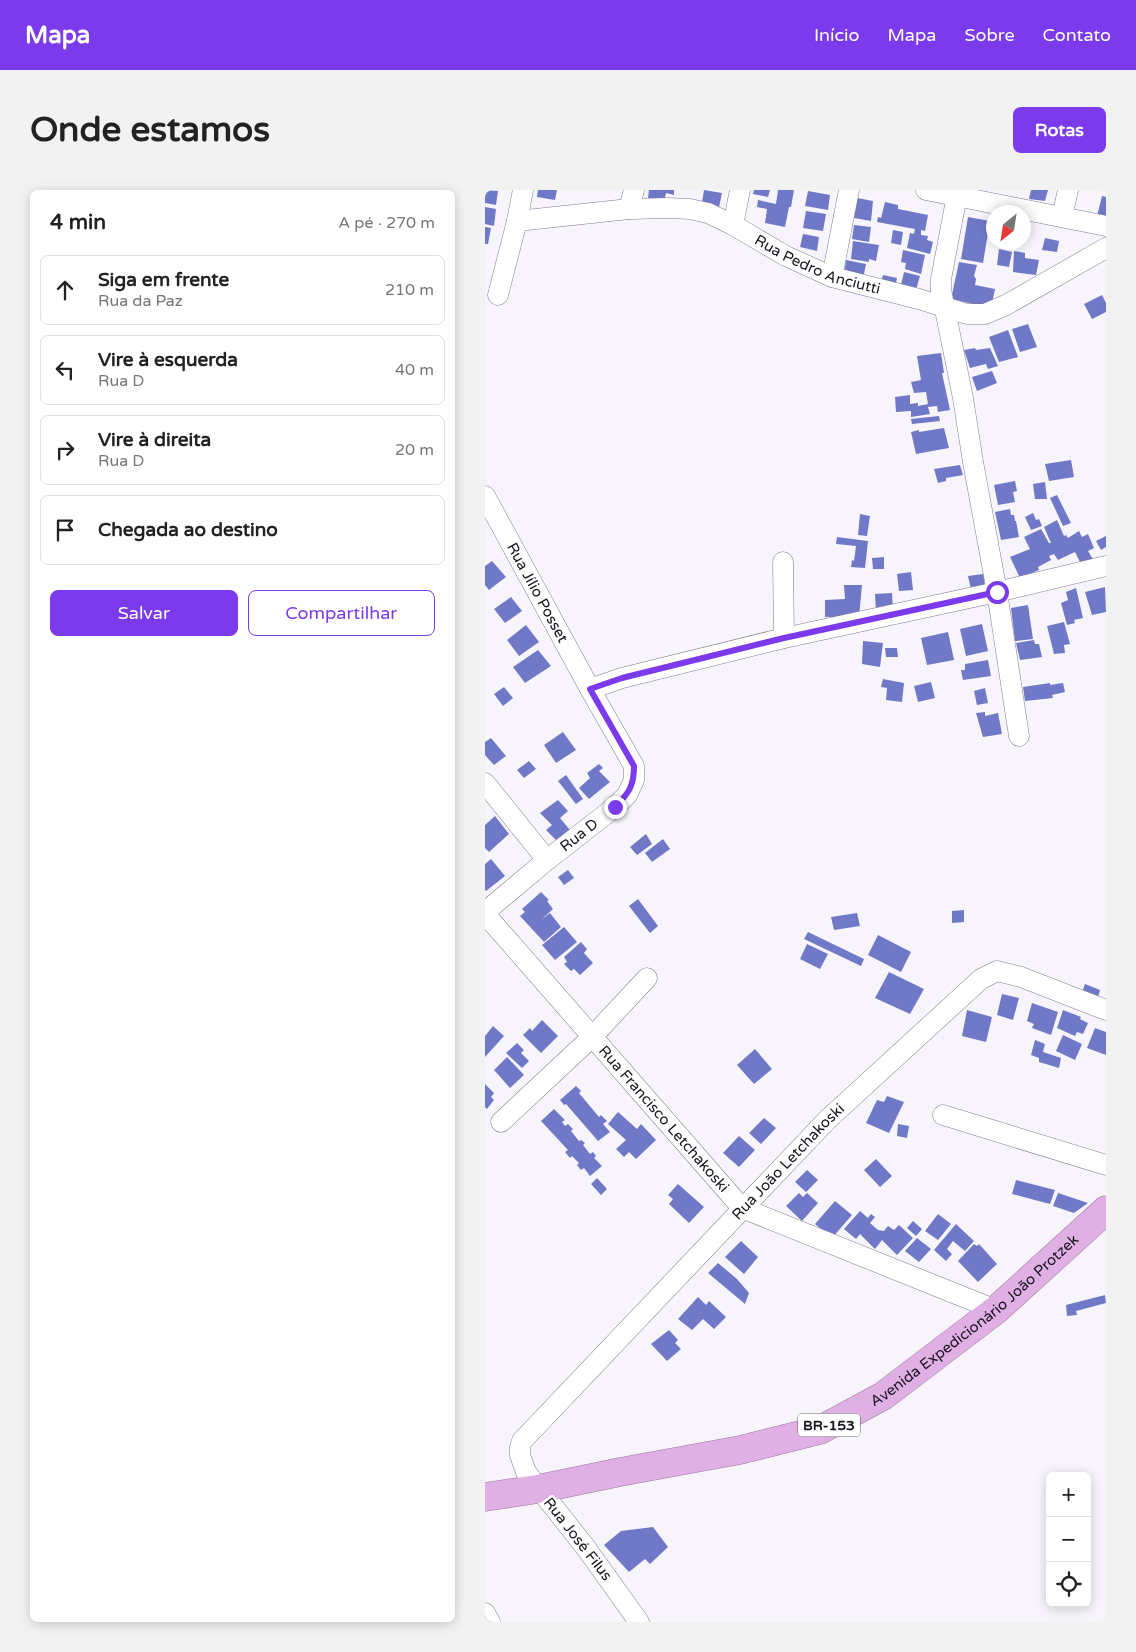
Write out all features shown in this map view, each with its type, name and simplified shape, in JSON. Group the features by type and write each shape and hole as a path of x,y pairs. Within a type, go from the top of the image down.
{"highway":[{"name":"Avenida Expedicionário João Protzek","path":"485,1496 741,1450 820,1430 883,1396 996,1310 1106,1210"}],"street":[{"path":"498,294 523,190"},
{"path":"733,225 740,190"},
{"path":"832,278 849,190"},
{"path":"926,190 958,193 1106,226"},
{"path":"1062,217 1068,190"},
{"path":"958,193 941,278 941,290 963,398 997,592 1019,736"},
{"name":"Rua Pedro Anciutti","path":"517,221 631,199 690,209 708,213 733,225 786,256 832,278 967,314 985,314 1006,305 1106,248"},
{"name":"Rua Jílio Posset","path":"485,496 590,689"},
{"path":"783,562 784,638"},
{"path":"590,689 622,678 784,638 997,592 1106,566"},
{"name":"Rua D","path":"485,913 547,860 615,807 627,795 634,780 634,766 590,689"},
{"path":"485,783 547,860"},
{"name":"Rua Francisco Letchakoski","path":"485,913 742,1208 996,1310"},
{"name":"Rua João Letchakoski","path":"520,1454 522,1440 827,1120 981,979 997,971 1021,977 1106,1010"},
{"path":"501,1122 592,1036 647,978"},
{"path":"943,1115 1106,1166"},
{"name":"Rua José Filus","path":"520,1454 523,1467 586,1548 639,1622"},
{"path":"485,1613 490,1622"}],"building":[{"path":"485,190 498,191 496,205 485,203"},
{"path":"538,190 557,190 555,200 537,197"},
{"path":"649,190 674,190 674,195 666,193 664,202 648,198"},
{"path":"704,190 722,193 718,212 701,209"},
{"path":"754,190 770,190 768,197 753,194"},
{"path":"778,190 794,190 785,227 765,223 767,209 757,207 758,200 776,204"},
{"path":"1031,190 1048,190 1045,201 1029,199"},
{"path":"808,191 830,195 828,210 805,206"},
{"path":"1102,196 1106,197 1106,217 1097,216"},
{"path":"857,198 873,201 871,221 854,218"},
{"path":"885,202 898,205 898,209 928,215 925,231 921,230 921,235 928,236 927,240 933,242 930,254 907,248 910,233 914,234 915,229 877,222 878,217 881,218"},
{"path":"485,207 496,209 494,226 485,224"},
{"path":"806,211 826,214 823,231 803,228"},
{"path":"968,217 986,220 986,245 983,263 961,259"},
{"path":"854,225 871,227 869,242 852,239"},
{"path":"485,227 491,228 488,244 485,244"},
{"path":"893,230 903,232 901,245 891,243"},
{"path":"803,234 819,237 817,251 800,247"},
{"path":"1045,238 1059,241 1057,252 1042,250"},
{"path":"853,241 879,245 876,261 869,259 869,262 851,259"},
{"path":"903,250 925,255 921,274 905,269 906,263 901,262"},
{"path":"999,250 1012,252 1009,267 997,265"},
{"path":"1014,251 1025,253 1025,258 1039,260 1036,275 1013,272"},
{"path":"846,260 866,264 863,279 844,276"},
{"path":"959,262 977,265 974,276 976,279 975,285 995,289 991,308 951,299"},
{"path":"904,272 920,276 915,293 900,289"},
{"path":"883,275 897,278 895,289 880,286"},
{"path":"1102,295 1106,303 1106,312 1092,319 1084,304"},
{"path":"1028,324 1037,347 1020,352 1012,329"},
{"path":"1008,330 1018,357 999,362 989,337"},
{"path":"975,348 976,350 990,348 998,366 988,369 986,364 970,368 964,350"},
{"path":"941,353 944,373 942,373 950,410 938,412 937,406 928,407 930,414 911,417 911,411 896,412 895,397 910,395 910,404 918,403 918,406 928,404 926,392 914,393 911,382 921,380 917,356"},
{"path":"992,371 997,383 977,391 972,377"},
{"path":"939,416 940,421 912,424 911,419"},
{"path":"944,428 949,448 916,454 911,432"},
{"path":"1071,460 1074,477 1049,481 1045,464"},
{"path":"960,465 963,475 946,478 946,481 938,483 934,469"},
{"path":"1015,481 1017,491 1013,492 1015,502 998,505 994,485"},
{"path":"1045,482 1047,499 1035,499 1033,484"},
{"path":"1057,495 1071,523 1063,526 1050,498"},
{"path":"1010,509 1011,515 1014,515 1016,521 1019,537 1001,540 995,512"},
{"path":"1033,513 1036,520 1039,519 1042,526 1031,530 1025,517"},
{"path":"860,514 870,516 867,536 858,535"},
{"path":"1057,520 1064,536 1066,535 1068,538 1079,531 1082,537 1088,534 1094,548 1088,551 1094,561 1082,566 1075,552 1058,560 1054,554 1049,556 1051,560 1038,567 1039,570 1020,578 1010,557 1030,549 1024,537 1041,529 1049,543 1051,543 1044,527"},
{"path":"1106,536 1106,547 1101,550 1096,541"},
{"path":"837,537 868,541 865,568 851,567 852,560 854,561 856,546 836,544"},
{"path":"884,557 884,569 873,569 872,558"},
{"path":"492,561 506,577 489,590 485,585 485,566"},
{"path":"911,572 913,590 899,591 897,574"},
{"path":"983,574 986,591 972,594 968,576"},
{"path":"844,585 862,585 859,617 825,617 825,600 845,599"},
{"path":"1105,587 1106,612 1092,615 1085,592"},
{"path":"1076,588 1083,618 1074,620 1075,623 1067,625 1061,603 1068,600 1066,592"},
{"path":"892,593 893,610 876,611 875,594"},
{"path":"511,597 522,611 505,623 494,609"},
{"path":"1028,605 1033,639 1015,641 1011,608"},
{"path":"1064,622 1070,644 1064,645 1065,653 1054,654 1047,626"},
{"path":"982,624 988,651 966,656 960,629"},
{"path":"526,625 539,642 519,656 507,640"},
{"path":"948,632 954,660 927,665 921,638"},
{"path":"1034,640 1035,644 1039,644 1042,657 1020,660 1016,643"},
{"path":"863,641 883,643 880,667 862,664"},
{"path":"885,648 897,648 898,657 886,657"},
{"path":"538,650 551,666 525,683 513,667"},
{"path":"988,660 991,676 963,680 961,670 965,670 965,664"},
{"path":"883,679 904,683 902,702 886,700 887,688 881,687"},
{"path":"931,682 935,698 918,702 914,686"},
{"path":"1050,683 1050,685 1063,683 1065,692 1052,695 1053,698 1025,701 1023,687"},
{"path":"504,687 513,698 503,706 494,694"},
{"path":"985,688 988,703 977,705 974,691"},
{"path":"985,712 985,716 998,713 1002,734 983,737 976,713"},
{"path":"563,732 576,750 556,763 544,745"},
{"path":"491,738 506,756 494,765 485,755 485,742"},
{"path":"529,761 536,769 524,778 517,770"},
{"path":"599,764 603,768 599,771 610,782 589,799 579,788 590,778 587,773"},
{"path":"566,775 583,799 576,804 558,781"},
{"path":"558,800 568,811 560,818 570,830 557,841 546,830 552,825 540,813"},
{"path":"495,816 509,834 489,852 485,848 485,825"},
{"path":"646,834 652,844 637,855 630,847"},
{"path":"663,839 670,849 652,862 645,853"},
{"path":"491,859 505,876 486,891 485,864"},
{"path":"568,870 574,878 564,885 558,877"},
{"path":"541,892 549,900 547,901 553,909 541,920 550,913 561,927 544,942 520,916 525,912 522,909"},
{"path":"638,899 658,926 650,933 629,906"},
{"path":"964,910 964,922 952,923 952,911"},
{"path":"857,913 860,926 834,930 831,917"},
{"path":"564,927 577,942 555,960 542,945"},
{"path":"808,932 864,959 861,966 804,939"},
{"path":"878,935 911,952 901,972 868,955"},
{"path":"581,942 587,949 584,953 593,963 580,975 574,969 571,971 564,964 567,962 564,957"},
{"path":"807,944 828,954 820,969 800,959"},
{"path":"889,972 924,989 910,1014 875,998"},
{"path":"1085,984 1100,990 1097,1001 1081,995"},
{"path":"1002,994 1019,998 1013,1020 997,1015"},
{"path":"1032,1003 1058,1012 1051,1035 1032,1028 1034,1024 1027,1021"},
{"path":"967,1010 992,1017 986,1042 962,1036"},
{"path":"1063,1010 1081,1017 1080,1019 1088,1023 1083,1034 1077,1032 1075,1036 1057,1028"},
{"path":"542,1020 558,1036 541,1053 523,1035 530,1028 532,1031"},
{"path":"493,1026 504,1036 485,1057 485,1036"},
{"path":"1095,1028 1106,1032 1106,1055 1087,1048"},
{"path":"1063,1035 1082,1044 1075,1060 1056,1051"},
{"path":"1035,1040 1045,1044 1043,1052 1061,1058 1059,1068 1039,1062 1039,1058 1031,1055"},
{"path":"517,1043 524,1050 521,1053 529,1061 522,1068 506,1053"},
{"path":"755,1049 772,1069 754,1084 737,1065"},
{"path":"507,1057 524,1075 510,1088 494,1070"},
{"path":"485,1084 494,1093 491,1097 494,1100 487,1109 485,1107"},
{"path":"576,1086 581,1091 579,1093 599,1117 601,1115 607,1121 603,1124 610,1132 598,1141 566,1104 564,1105 560,1100"},
{"path":"887,1096 904,1102 889,1133 866,1123 877,1100 884,1102"},
{"path":"554,1109 565,1120 562,1122 565,1126 568,1124 573,1129 571,1131 579,1141 581,1140 585,1143 583,1145 590,1154 593,1152 596,1156 594,1158 602,1166 590,1176 584,1168 581,1170 577,1165 579,1163 572,1156 570,1158 565,1152 568,1150 541,1121"},
{"path":"618,1112 637,1129 641,1124 656,1140 636,1159 629,1152 624,1157 616,1149 626,1140 608,1124"},
{"path":"764,1118 776,1128 761,1144 749,1133"},
{"path":"898,1124 909,1126 907,1138 897,1136"},
{"path":"739,1136 755,1150 739,1167 723,1153"},
{"path":"876,1159 892,1176 880,1187 864,1170"},
{"path":"807,1170 818,1180 806,1192 795,1182"},
{"path":"597,1178 607,1189 601,1195 591,1184"},
{"path":"1016,1180 1055,1190 1050,1204 1012,1194"},
{"path":"678,1184 704,1207 689,1223 669,1204 673,1199 668,1195"},
{"path":"799,1193 803,1197 807,1193 818,1203 802,1221 786,1206"},
{"path":"1058,1193 1088,1203 1074,1213 1053,1206"},
{"path":"835,1201 852,1215 832,1238 815,1224"},
{"path":"860,1211 868,1218 871,1214 875,1217 870,1223 878,1230 884,1231 888,1226 894,1230 899,1225 913,1238 897,1255 882,1240 875,1249 860,1234 856,1239 844,1229"},
{"path":"938,1214 951,1224 938,1240 925,1231"},
{"path":"913,1221 922,1229 916,1236 907,1228"},
{"path":"956,1224 974,1241 965,1251 953,1241 947,1249 952,1254 946,1261 934,1250"},
{"path":"917,1238 931,1249 919,1262 905,1251"},
{"path":"741,1241 758,1257 744,1274 725,1257"},
{"path":"974,1244 977,1246 979,1244 997,1264 978,1282 958,1261"},
{"path":"718,1263 737,1279 749,1293 745,1304 708,1273"},
{"path":"1105,1295 1106,1303 1076,1311 1077,1315 1067,1316 1066,1305"},
{"path":"698,1297 706,1305 709,1301 726,1317 714,1329 703,1319 692,1330 678,1319"},
{"path":"669,1330 678,1340 675,1343 681,1349 667,1361 651,1344"},
{"path":"653,1527 668,1547 650,1564 645,1559 629,1572 604,1545 621,1531"}],"route":[{"path":"615,807 627,795 634,780 634,766 590,689 622,678 784,638 997,592"}]}
